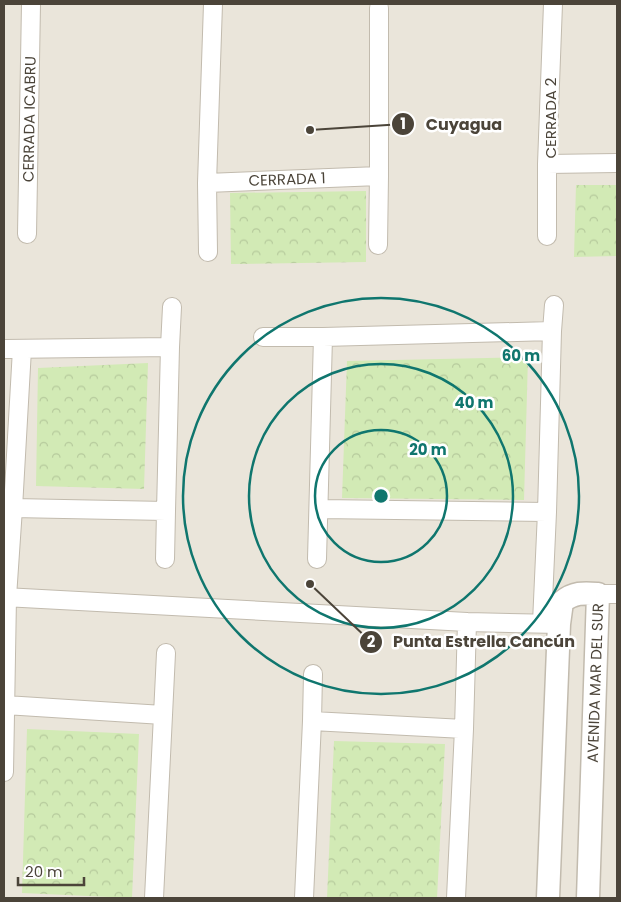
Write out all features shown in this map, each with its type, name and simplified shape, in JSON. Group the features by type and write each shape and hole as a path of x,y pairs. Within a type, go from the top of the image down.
{"street":[{"name":"CERRADA ICABRU","path":"27,234 31,4"},
{"path":"208,252 207,183 213,4"},
{"name":"CERRADA 2","path":"553,4 547,164 617,163"},
{"path":"378,244 379,8"},
{"path":"547,164 547,236"},
{"name":"CERRADA 1","path":"207,183 379,176"},
{"path":"5,597 467,622 550,623 547,512 554,304"},
{"path":"165,559 172,307"},
{"path":"263,337 552,330"},
{"path":"317,559 324,337"},
{"path":"4,349 170,347"},
{"path":"4,772 5,597 22,349"},
{"path":"12,508 166,511"},
{"path":"320,509 547,512"},
{"name":"AVENIDA MAR DEL SUR","path":"548,898 550,623 562,602 568,596 583,593 608,594 588,898"},
{"path":"456,898 467,622"},
{"path":"154,898 166,653"},
{"path":"304,898 313,674"},
{"path":"5,705 163,715"},
{"path":"312,721 464,729"}],"shaded area":[{"path":"4,4 617,4 617,898 4,898"}],"green space":[{"path":"576,185 617,185 617,256 574,257"},
{"path":"366,191 366,262 231,264 230,193"},
{"path":"528,357 524,500 342,498 347,361"},
{"path":"148,363 144,489 36,486 38,368"},
{"path":"27,729 139,734 132,898 22,893"},
{"path":"334,741 445,744 437,898 327,898"}],"place":[{"name":"Cuyagua","path":"310,130"},
{"name":"Punta Estrella Cancún","path":"310,584"}]}
